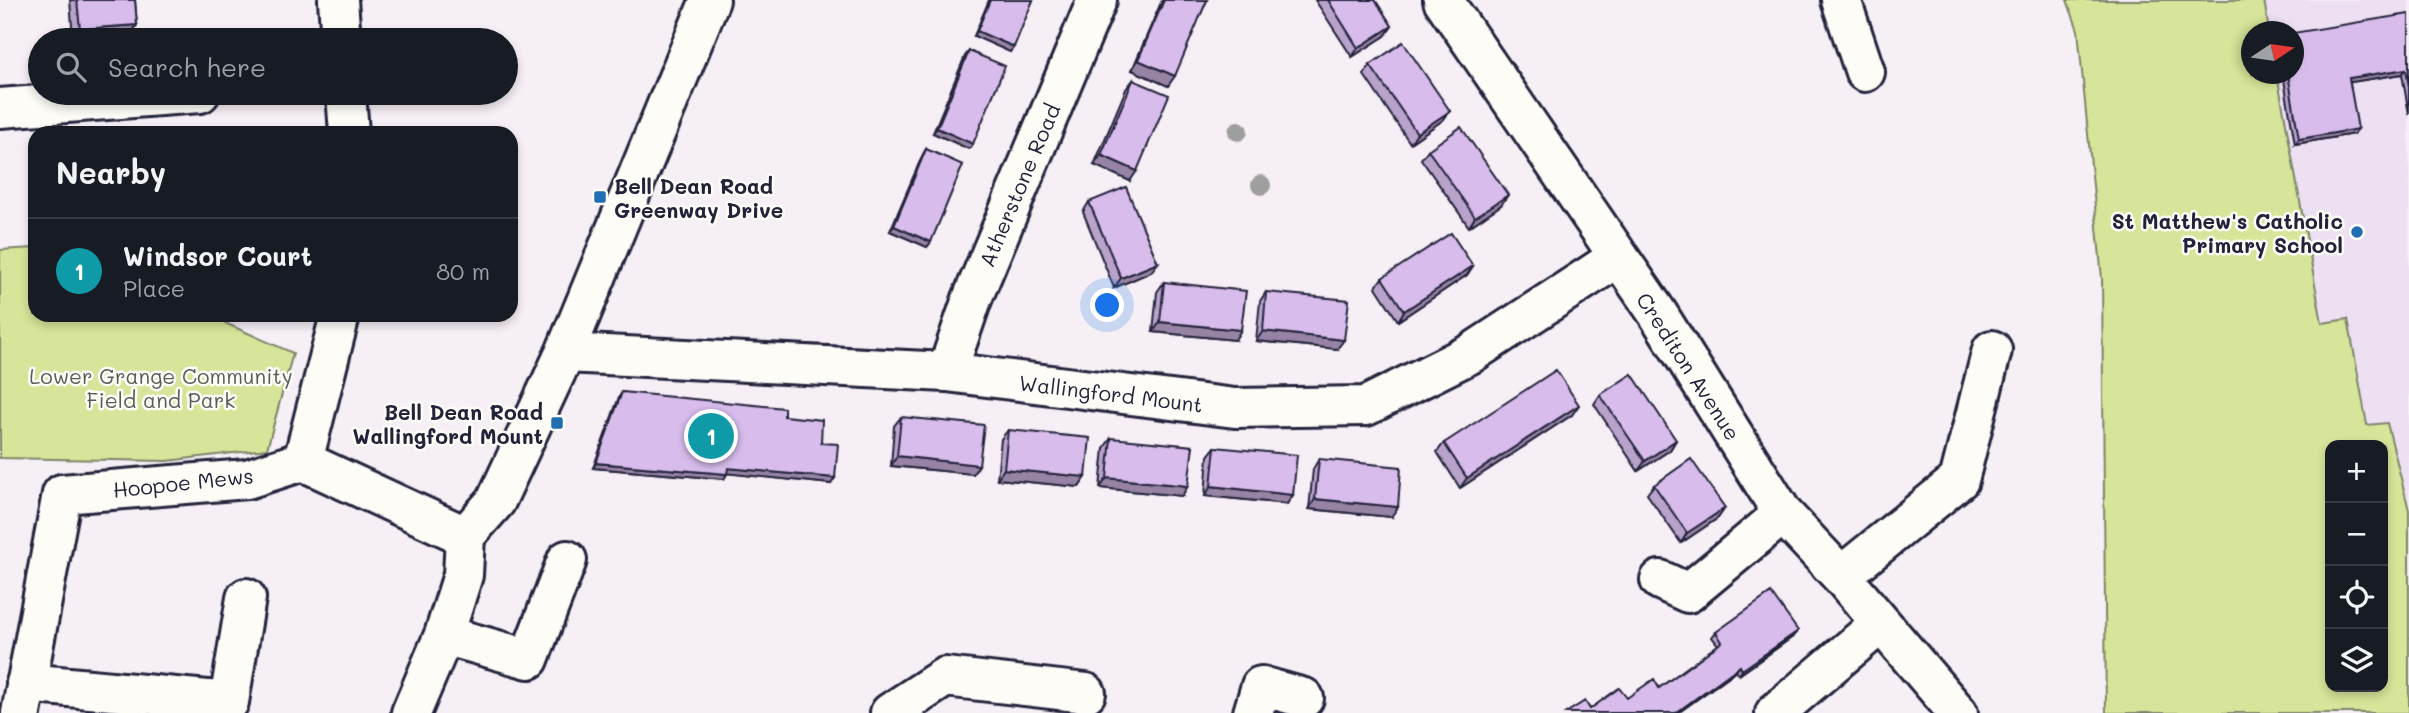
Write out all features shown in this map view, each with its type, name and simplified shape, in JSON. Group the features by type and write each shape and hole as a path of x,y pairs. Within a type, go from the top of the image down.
{"street":[{"path":"338,0 340,28"},
{"path":"411,713 444,635 463,575 465,536 496,501 565,353 710,0"},
{"name":"Atherstone Road","path":"947,372 972,299 1097,0"},
{"name":"Crediton Avenue","path":"1443,0 1617,258 1658,314 1783,514 1841,576 1958,713"},
{"path":"1840,0 1865,72"},
{"path":"0,108 40,105"},
{"path":"347,105 348,126"},
{"name":"Wallingford Mount","path":"565,353 947,372 1235,408 1366,406 1470,354 1617,258"},
{"path":"338,322 303,461 465,536"},
{"path":"1841,576 1959,480 1992,350"},
{"name":"Hoopoe Mews","path":"23,698 62,494 247,479 303,461"},
{"path":"1660,580 1688,593 1783,514"},
{"path":"444,635 529,659 567,560"},
{"path":"23,698 229,702 246,598"},
{"path":"1775,713 1881,623"},
{"path":"890,713 945,677 1086,693"},
{"path":"1253,713 1261,686 1304,698"}],"shaded area":[{"name":"St Matthew's Catholic Primary School","path":"2264,0 2409,0 2409,510 2387,423 2368,425 2348,320 2322,324 2279,84 2304,84 2304,21 2267,21"}],"green space":[{"path":"2067,0 2264,0 2267,21 2241,21 2241,84 2279,84 2322,323 2348,319 2367,425 2387,423 2409,510 2409,713 2106,713 2102,279 2078,30"},
{"name":"Lower Grange Community Field and Park","path":"28,248 28,322 225,322 293,353 267,449 167,461 0,458 0,250"}],"building":[{"path":"77,0 135,0 137,25 80,28"},
{"path":"990,0 1033,0 1014,47 977,31"},
{"path":"1164,0 1207,0 1175,76 1138,60"},
{"path":"1328,0 1375,0 1392,26 1358,48"},
{"path":"2409,14 2409,87 2406,69 2349,78 2358,129 2299,139 2290,84 2304,84 2304,31"},
{"path":"1403,42 1450,111 1417,133 1370,65"},
{"path":"969,51 1005,66 973,144 937,128"},
{"path":"1133,80 1169,95 1137,171 1101,155"},
{"path":"1461,127 1508,195 1475,217 1428,150"},
{"path":"926,149 963,165 931,242 894,226"},
{"path":"1126,187 1158,263 1121,278 1089,202"},
{"path":"1451,233 1473,266 1404,311 1382,278"},
{"path":"1164,282 1246,291 1241,330 1160,322"},
{"path":"1266,292 1349,300 1344,340 1263,331"},
{"path":"1556,370 1579,405 1467,478 1444,443"},
{"path":"1632,374 1676,440 1645,461 1600,395"},
{"path":"622,392 784,408 784,416 822,420 821,443 838,444 835,478 728,468 727,474 596,463"},
{"path":"901,417 984,425 979,465 897,456"},
{"path":"1008,430 1090,438 1086,477 1004,469"},
{"path":"1111,438 1193,446 1188,486 1107,478"},
{"path":"1215,447 1297,455 1293,495 1211,486"},
{"path":"1319,459 1401,467 1398,507 1315,499"},
{"path":"1691,459 1725,508 1687,533 1654,485"},
{"path":"1771,593 1798,631 1742,670 1740,666 1678,713 1566,713 1585,701 1590,709 1619,688 1627,698 1654,679 1659,688 1722,642 1716,632"}],"place":[{"name":"Bell Dean Road Greenway Drive","path":"600,197"},
{"name":"St Matthew's Catholic Primary School","path":"2357,232"},
{"name":"Bell Dean Road Wallingford Mount","path":"557,423"},
{"name":"Windsor Court","path":"711,436"}]}
